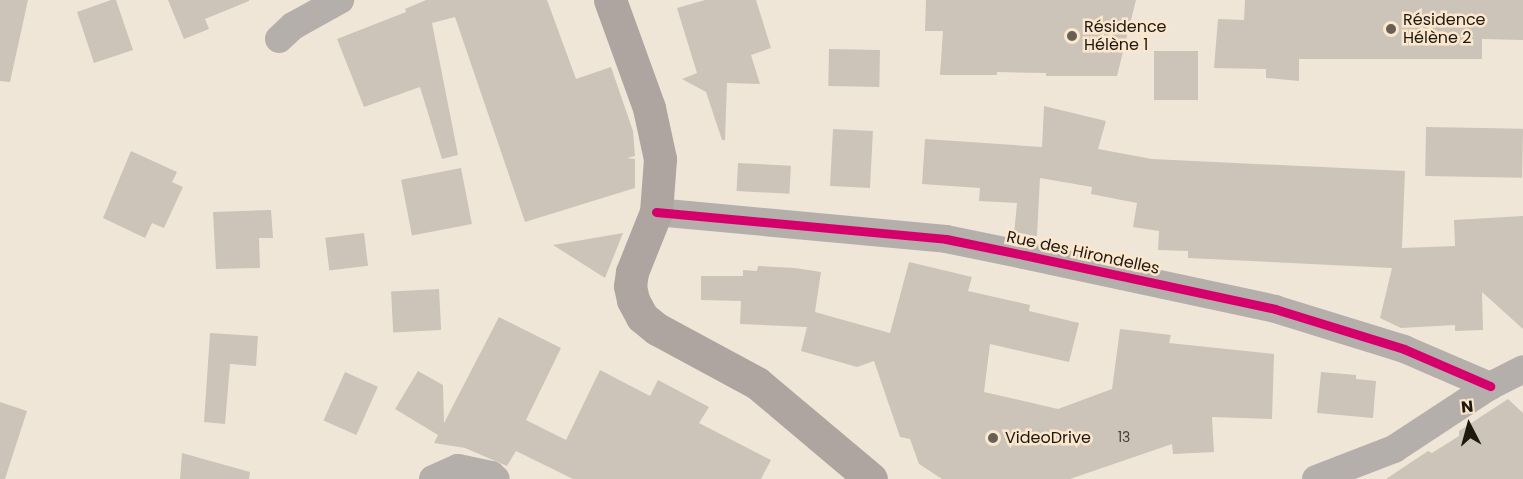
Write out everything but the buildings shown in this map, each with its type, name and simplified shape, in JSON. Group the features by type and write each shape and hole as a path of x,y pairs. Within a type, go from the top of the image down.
{"main road":[{"path":"610,0 651,118 660,159 656,212 632,272 630,286 633,300 642,317 657,330 757,383 871,479"}],"street":[{"path":"279,39 293,26 340,0"},
{"name":"Rue des Hirondelles","path":"656,212 946,239 1275,309 1404,349 1490,386"},
{"path":"1316,479 1394,449 1490,386 1523,369"},
{"path":"433,479 458,468 491,475 496,479"}],"cycle path":[{"path":"656,212 946,239 1024,255 1275,309 1404,349 1490,386"}],"place":[{"name":"Résidence Hélène 2","path":"1391,29"},
{"name":"Résidence Hélène 1","path":"1072,36"},
{"name":"VideoDrive","path":"993,438"}]}
